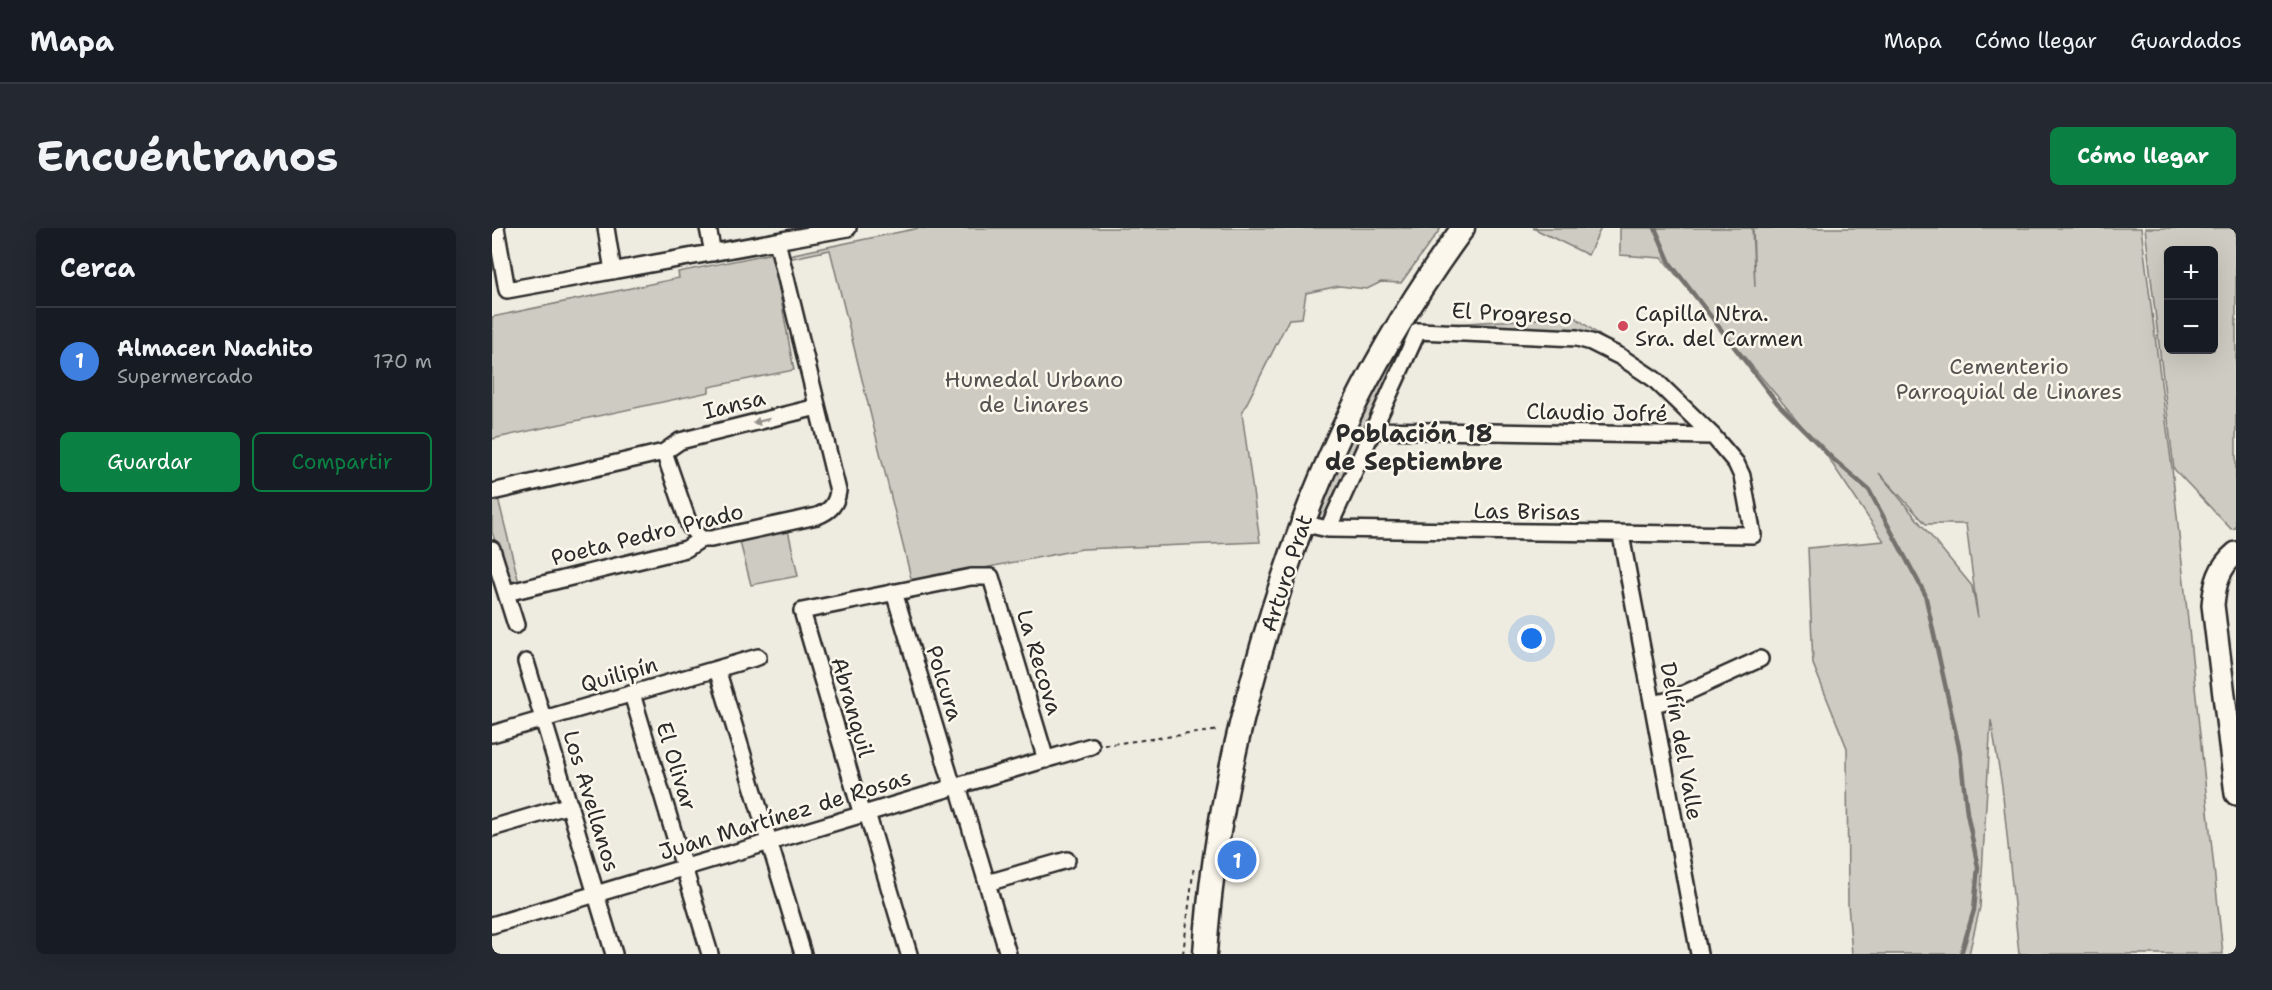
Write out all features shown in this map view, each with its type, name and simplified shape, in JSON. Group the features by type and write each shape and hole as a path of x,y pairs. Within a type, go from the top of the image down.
{"main road":[{"name":"Arturo Prat","path":"1205,954 1218,838 1239,733 1272,608 1301,523 1330,451 1369,374 1430,273 1463,228"}],"street":[{"path":"496,228 507,290 777,241 811,231 848,228"},
{"path":"606,228 613,271"},
{"path":"708,228 713,253"},
{"path":"777,241 818,407"},
{"name":"Arturo Prat","path":"1328,529 1418,331"},
{"name":"El Progreso","path":"1418,331 1577,338 1591,342 1621,357 1654,379 1713,436 1736,463 1742,476 1753,535"},
{"name":"Iansa","path":"492,492 664,452 680,441 818,407"},
{"name":"Poeta Pedro Prado","path":"506,593 686,549 700,539 828,512 833,507 838,491 818,407"},
{"name":"Claudio Jofré","path":"1373,430 1713,436"},
{"path":"664,452 690,527 700,539"},
{"name":"Las Brisas","path":"1301,523 1328,529 1622,535 1753,535"},
{"name":"Delfín del Valle","path":"1622,535 1699,954"},
{"path":"492,549 516,625"},
{"path":"2236,553 2220,572 2214,585 2212,604 2236,790"},
{"name":"La Recova","path":"894,592 971,577 991,577 1046,760"},
{"name":"Abranquil","path":"894,592 802,611 909,954"},
{"name":"Polcura","path":"894,592 1008,954"},
{"name":"Quilipín","path":"492,734 758,657"},
{"path":"1653,704 1670,700 1760,659"},
{"name":"Los Avellanos","path":"526,662 614,954"},
{"path":"717,669 803,954"},
{"name":"El Olivar","path":"632,694 710,954"},
{"name":"Juan Martínez de Rosas","path":"492,925 1091,746"},
{"path":"492,828 570,805"},
{"path":"987,884 1067,860"}],"path":[{"path":"1091,746 1226,729"}],"green space":[{"name":"Humedal Urbano de Linares","path":"919,228 1441,228 1401,283 1381,282 1367,289 1339,286 1306,293 1302,318 1289,319 1242,413 1260,542 1082,549 912,582 830,250 774,262 794,370 709,387 709,392 492,439 492,317 679,278 678,272 773,253 774,258"},
{"path":"1533,228 1601,228 1588,255"},
{"name":"Cementerio Parroquial de Linares","path":"1620,228 1752,228 1755,287 1753,228 2141,228 2172,468 2223,954 2019,954 2002,786 1991,720 1980,907 1969,954 1852,954 1848,904 1847,748 1813,664 1808,548 1884,541 1827,456 1662,258 1620,255","holes":["1879,473 1926,524 1966,524 1978,618 1972,586"]},
{"path":"2145,228 2236,228 2236,528 2231,529 2174,469"},
{"path":"1575,317 1651,373 1607,346 1431,325"},
{"path":"1405,331 1409,335 1326,521 1317,519 1361,409"},
{"path":"498,498 519,583 509,585 492,532 492,499"},
{"path":"788,530 798,576 751,585 740,542"}],"waterway":[{"path":"1655,228 1670,263 1777,403 1833,459 1869,490 1925,594 1960,752 1967,813 1978,867 1974,910 1961,954"}],"place":[{"name":"Capilla Ntra. Sra. del Carmen","path":"1623,326"},
{"name":"Almacen Nachito","path":"1237,860"}],"district":[{"name":"Población 18 de Septiembre","path":"1414,448"}]}
